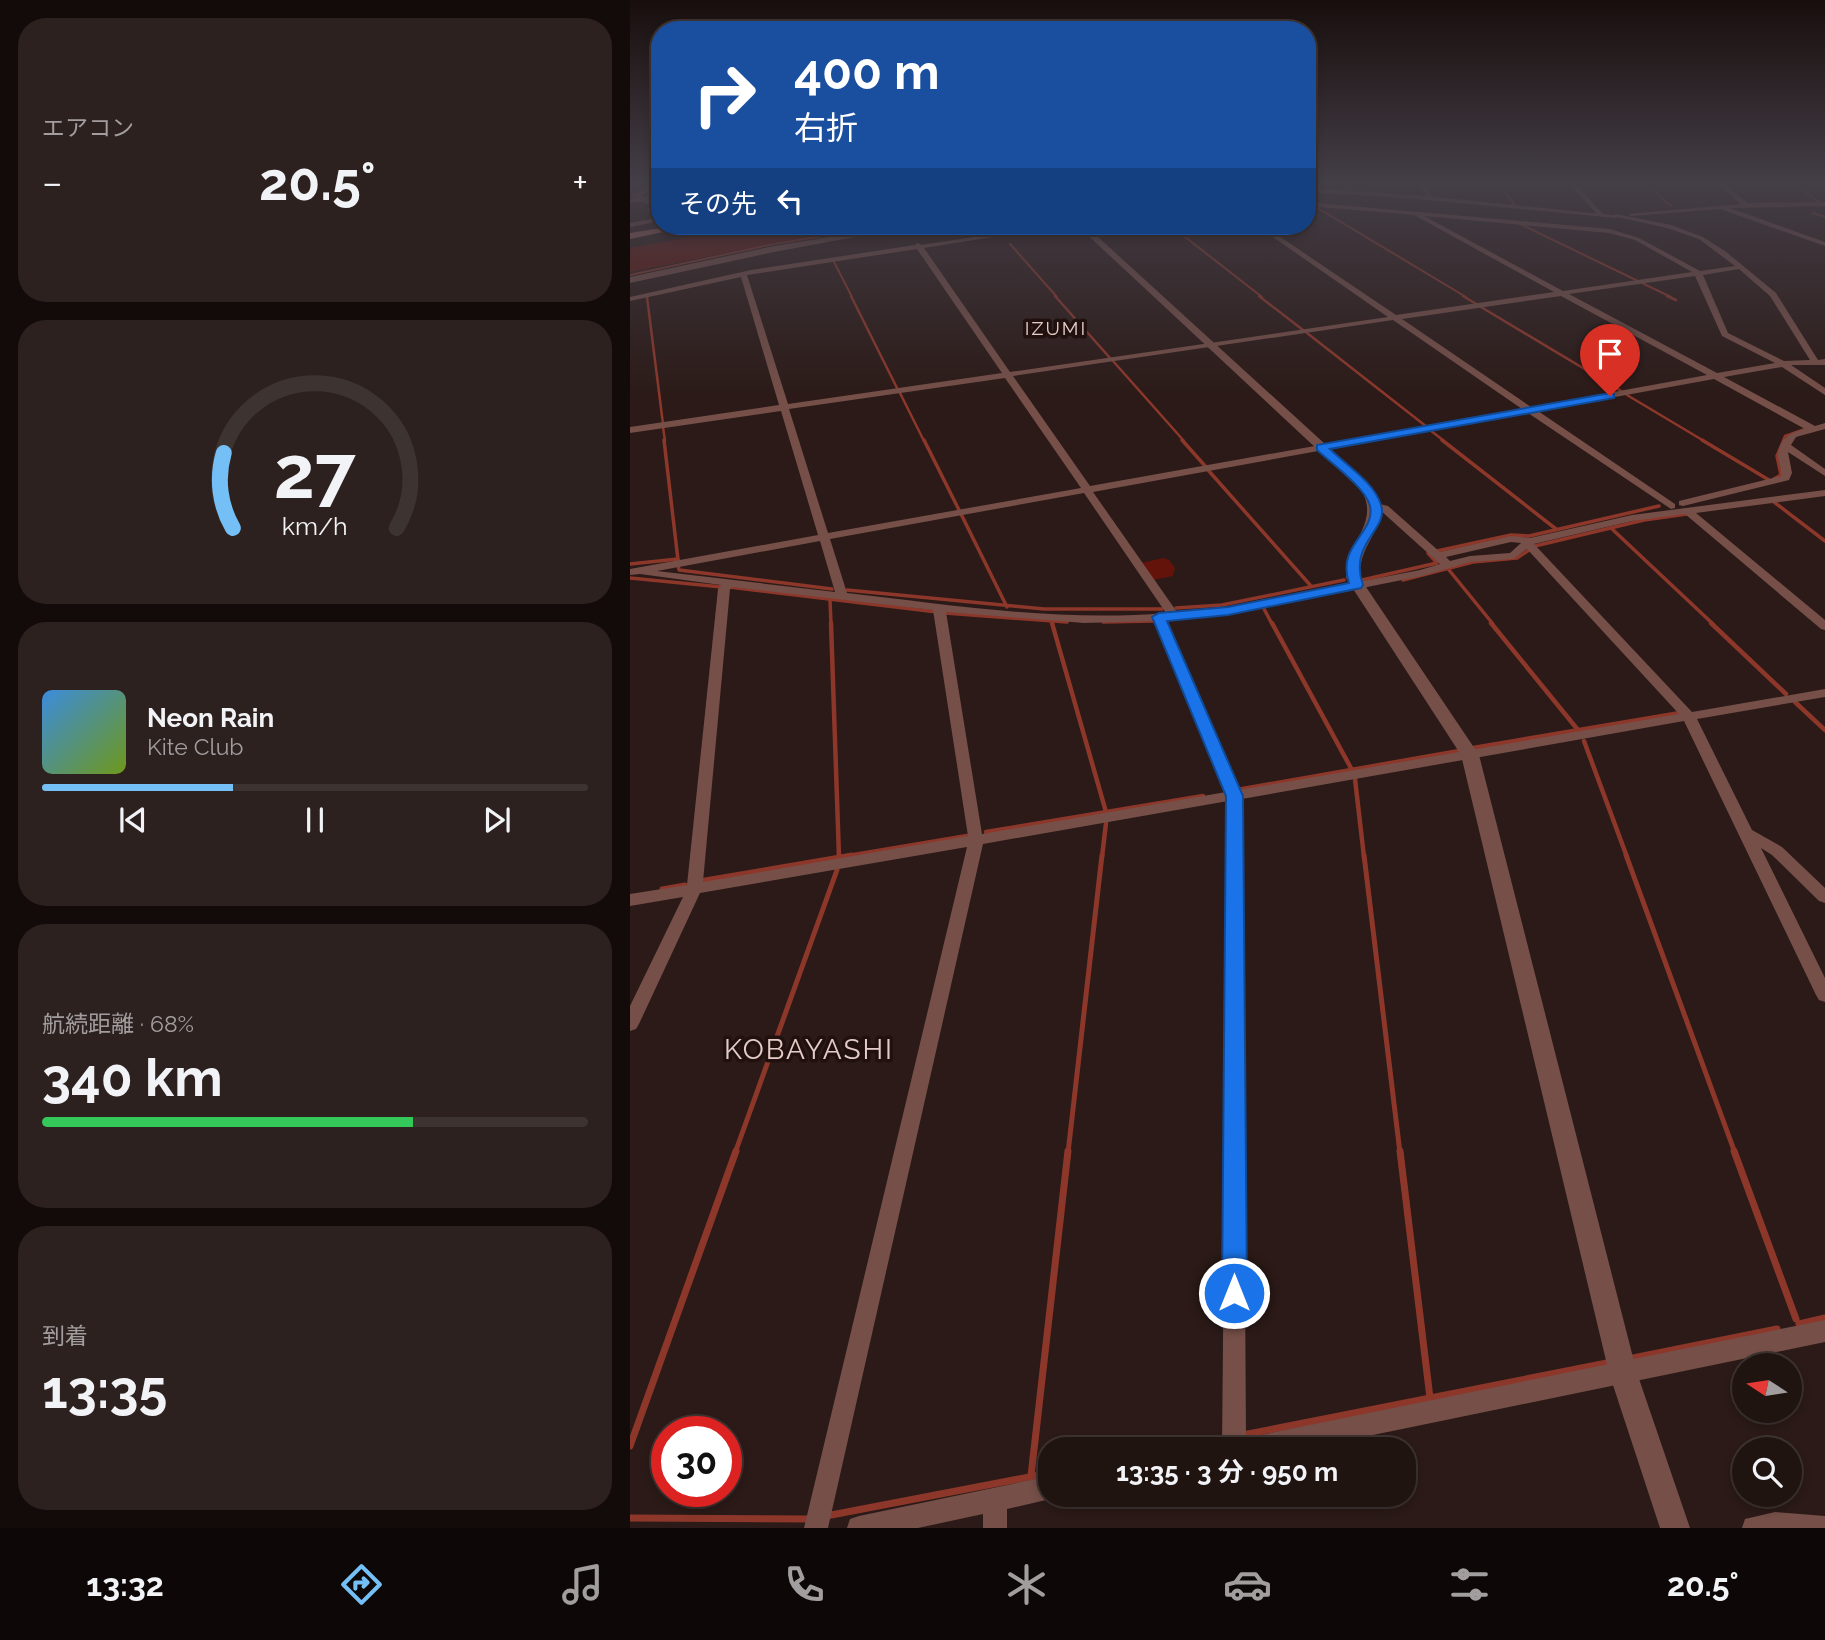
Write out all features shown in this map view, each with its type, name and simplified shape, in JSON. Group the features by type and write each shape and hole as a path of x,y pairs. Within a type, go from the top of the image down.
{"street":[{"path":"630,280 749,254"},
{"path":"630,299 742,275 868,254"},
{"path":"925,254 1087,490 1166,617 1235,796 1238,1437"},
{"path":"1113,254 1367,489 1376,506 1375,519 1352,558 1352,572 1357,585 1470,755 1621,1365 1675,1528"},
{"path":"1302,254 1671,506"},
{"path":"1490,254 1717,377 1820,428"},
{"path":"1662,254 1700,275 1725,334 1825,392"},
{"path":"1726,254 1773,295 1814,360"},
{"path":"630,430 1741,267"},
{"path":"742,275 842,597"},
{"path":"631,572 1717,377 1814,360 1825,362"},
{"path":"631,572 939,608 1084,619 1166,617 1228,611 1422,573 1470,559 1513,556 1530,545 1671,506 1782,480 1787,475 1783,458 1793,435 1820,428"},
{"path":"1787,447 1825,473"},
{"path":"1632,518 1825,493"},
{"path":"1376,506 1384,508 1448,565"},
{"path":"1688,511 1825,626"},
{"path":"1438,556 1511,540 1530,545 1689,717 1825,995"},
{"path":"630,1024 694,889 724,589 728,584"},
{"path":"817,1523 976,840 939,608"},
{"path":"630,900 1825,693"},
{"path":"1746,833 1777,851 1825,897"},
{"path":"1267,1437 1621,1365 1825,1331"},
{"path":"859,1528 1038,1490"},
{"path":"995,1499 995,1528"},
{"path":"1755,1528 1775,1524 1825,1528"}],"shaded area":[{"path":"630,254 719,254 630,272"},
{"path":"722,254 730,254 630,276"},
{"path":"1163,558 1169,560 1175,568 1173,576 1153,580 1141,563"}],"waterway":[{"path":"1019,254 1057,297"},
{"path":"1207,254 1262,297"},
{"path":"1395,254 1466,297"},
{"path":"1583,254 1638,281"},
{"path":"834,262 852,297"},
{"path":"1642,283 1671,297"},
{"path":"851,296 898,390"},
{"path":"1055,296 1110,358"},
{"path":"1259,296 1303,330"},
{"path":"1463,296 1478,305"},
{"path":"1667,296 1676,300"},
{"path":"647,297 663,424"},
{"path":"1481,307 1623,392"},
{"path":"1307,333 1427,427"},
{"path":"1113,361 1184,441"},
{"path":"900,393 924,441"},
{"path":"1627,395 1704,441"},
{"path":"663,427 665,441"},
{"path":"1783,441 1785,436 1805,429"},
{"path":"1430,430 1444,441"},
{"path":"664,440 678,559"},
{"path":"924,440 959,510"},
{"path":"1182,440 1206,467"},
{"path":"1442,440 1556,529"},
{"path":"1702,440 1769,480"},
{"path":"1774,479 1781,475 1777,456 1784,440"},
{"path":"1208,470 1311,586"},
{"path":"1774,502 1825,541"},
{"path":"1437,551 1511,535 1529,536 1659,506"},
{"path":"961,514 1006,605"},
{"path":"1403,580 1473,562 1517,558 1535,546 1644,520 1687,514"},
{"path":"1611,528 1713,624"},
{"path":"1362,580 1437,563 1428,553"},
{"path":"630,564 678,559"},
{"path":"678,565 679,570 832,589"},
{"path":"1449,570 1493,624"},
{"path":"630,578 722,587"},
{"path":"1176,608 1222,605 1344,580"},
{"path":"729,587 937,612"},
{"path":"847,590 1006,605"},
{"path":"830,600 831,624"},
{"path":"1006,605 1044,609 1162,609"},
{"path":"1263,607 1272,624"},
{"path":"945,613 1067,622"},
{"path":"1103,622 1156,621"},
{"path":"831,623 839,857"},
{"path":"1052,623 1106,812"},
{"path":"1272,623 1352,770"},
{"path":"1491,623 1578,730"},
{"path":"1711,623 1786,694"},
{"path":"1795,702 1825,730"},
{"path":"1473,748 1680,713"},
{"path":"1584,741 1627,857"},
{"path":"1352,770 1459,751"},
{"path":"1237,790 1352,770"},
{"path":"1355,779 1364,857"},
{"path":"986,832 1203,796"},
{"path":"1102,857 1106,823"},
{"path":"842,857 967,836"},
{"path":"839,857 852,855"},
{"path":"1068,1153 1102,855"},
{"path":"1364,855 1400,1153"},
{"path":"1626,855 1735,1153"},
{"path":"705,880 839,857"},
{"path":"735,1153 837,870"},
{"path":"662,889 685,885"},
{"path":"630,1446 736,1151"},
{"path":"1031,1476 1068,1151"},
{"path":"1400,1151 1430,1398"},
{"path":"1734,1151 1796,1319"},
{"path":"1799,1324 1825,1318"},
{"path":"1628,1359 1777,1329"},
{"path":"1243,1435 1612,1362"},
{"path":"826,1516 1038,1475"},
{"path":"630,1518 811,1519"}],"district":[{"name":"IZUMI","path":"1056,328"},
{"name":"KOBAYASHI","path":"809,1049"}],"route":[{"path":"1234,1293 1235,796 1159,617 1228,611 1357,585 1353,578 1352,558 1375,519 1376,506 1367,489 1321,448 1610,396"}]}
